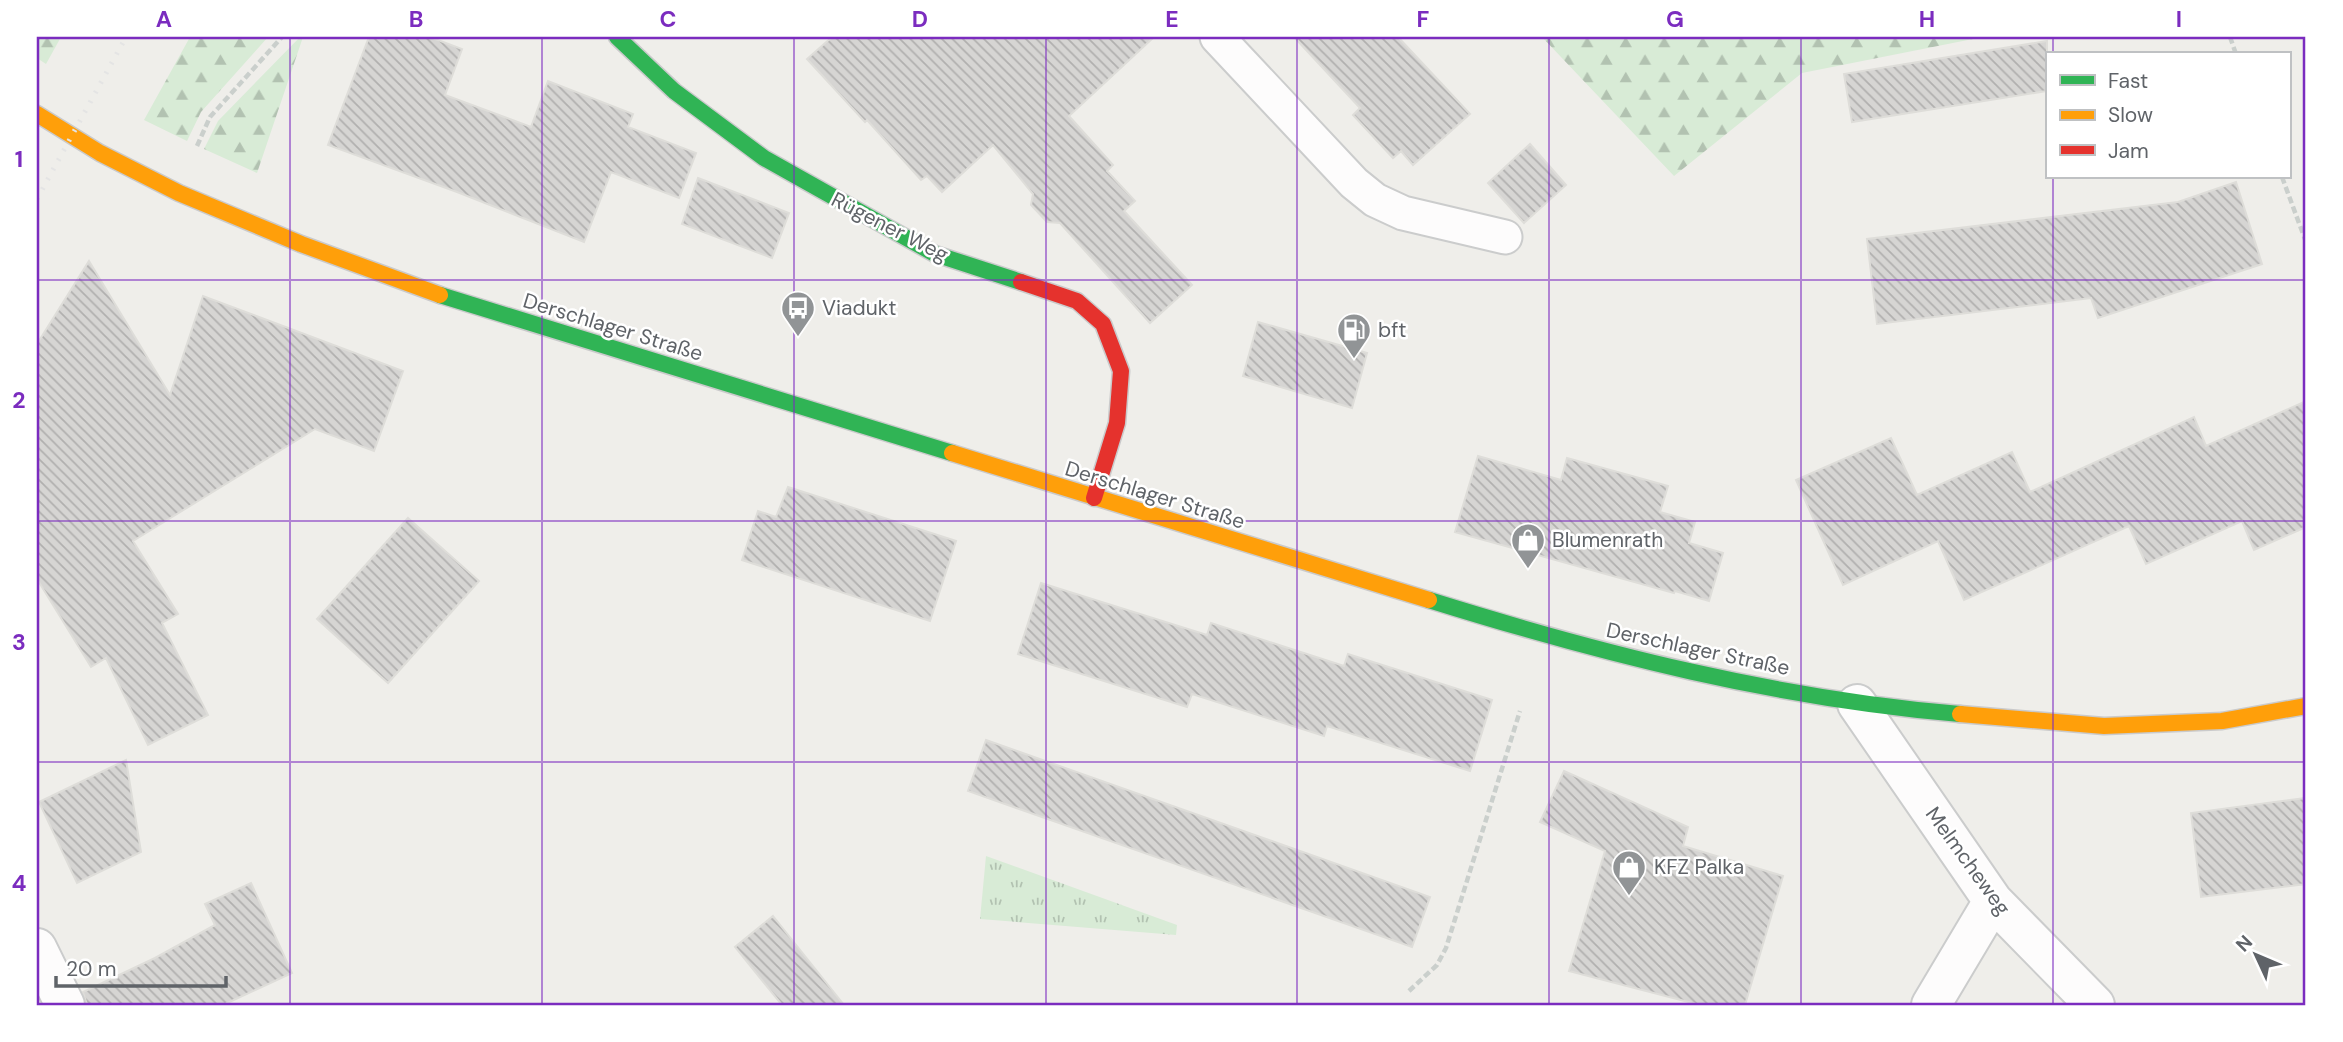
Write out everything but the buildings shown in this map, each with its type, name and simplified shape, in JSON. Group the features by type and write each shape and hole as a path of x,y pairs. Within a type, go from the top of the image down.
{"main road":[{"name":"Rügener Weg","path":"617,37 674,92 764,158 935,254 1077,301 1102,324 1121,371 1117,423 1094,498"},
{"name":"Derschlager Straße","path":"37,114 100,153 176,192 289,240 425,290 1545,636 1705,675 1857,704 2105,726 2222,721 2306,706"}],"street":[{"name":"Melmcheweg","path":"1857,704 1993,901 2095,1005"},
{"path":"1931,1005 1993,901"},
{"path":"37,948 65,1005"}],"lane":[{"path":"1217,37 1354,183 1375,200 1403,213 1505,237"}],"path":[{"path":"176,192 210,117 282,37"},
{"path":"2282,178 2306,242"},
{"path":"1409,991 1437,965 1446,948 1520,712"}],"green space":[{"path":"37,37 61,37 46,64 37,58"},
{"path":"190,37 268,37 201,112 187,141 144,120"},
{"path":"300,37 303,37 257,173 204,149 218,121"},
{"path":"1542,37 1983,37 1802,73 1674,176"},
{"path":"986,856 1177,925 1176,935 980,919"}],"railway":[{"path":"37,199 126,37"}],"traffic: fast":[{"path":"617,37 674,91 764,158 935,254 1021,282"},
{"path":"440,295 952,453"},
{"path":"1429,600 1625,656 1692,672 1825,697 1960,714"}],"traffic: slow":[{"path":"37,114 100,153 179,193 301,244 440,295"},
{"path":"952,453 1429,600"},
{"path":"1960,714 2104,726 2222,721 2306,706"}],"traffic: jam":[{"path":"1021,282 1077,301 1103,324 1121,371 1117,423 1094,498"}],"place":[{"name":"Viadukt","path":"798,338"},
{"name":"bft","path":"1354,360"},
{"name":"Blumenrath","path":"1528,570"},
{"name":"KFZ Palka","path":"1629,897"}]}
